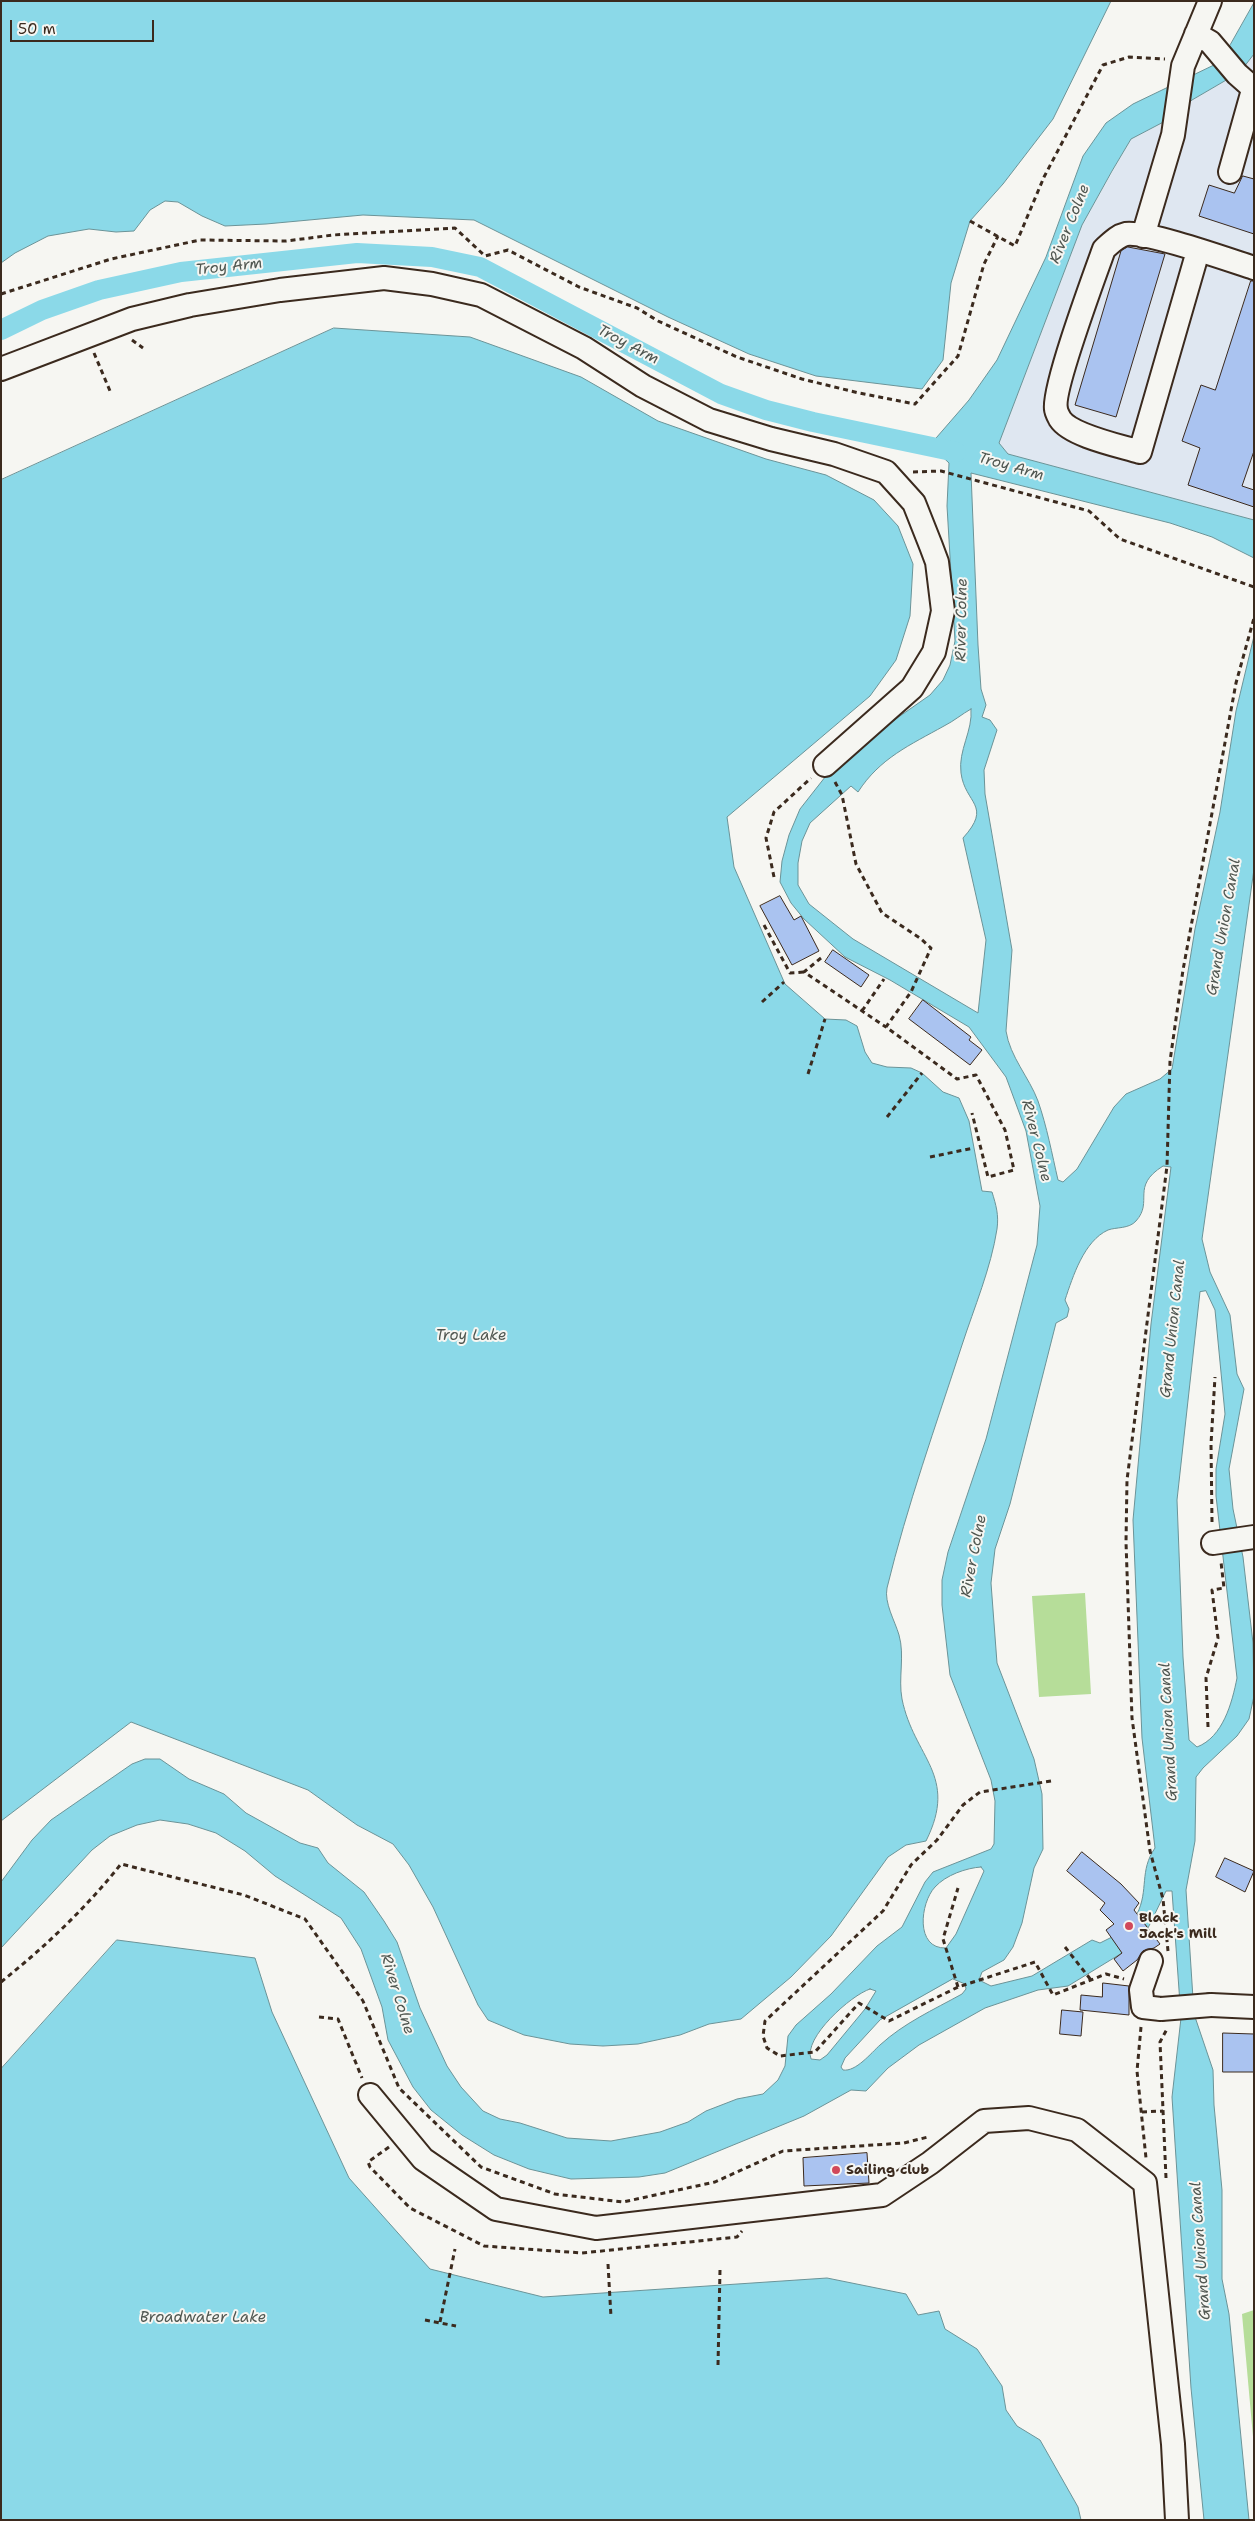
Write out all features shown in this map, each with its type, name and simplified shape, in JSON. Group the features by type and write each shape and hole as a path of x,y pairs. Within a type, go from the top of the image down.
{"street":[{"path":"1143,236 1173,135 1184,63 1210,1"},
{"path":"1196,34 1210,42 1249,86 1230,172"},
{"path":"1198,251 1140,452 1072,430 1061,421 1055,408 1063,374 1104,249 1115,238 1127,234 1143,236 1198,251 1254,268"},
{"path":"1,369 132,319 190,305 280,290 384,278 432,284 481,295 584,348 643,386 709,420 770,439 834,454 886,472 914,503 937,562 943,611 934,652 912,688 825,765"},
{"path":"1218,1542 1250,1537"},
{"path":"1160,1958 1149,2000 1254,2007"},
{"path":"370,2095 423,2160 496,2209 596,2228 882,2195 930,2163 984,2121 1029,2118 1077,2130 1156,2183 1177,2520"}],"path":[{"path":"970,221 1015,246 1044,177 1103,65 1128,57 1184,63"},
{"path":"1,294 111,259 200,240 286,242 333,234 455,228 485,256 508,250 579,287 637,308 658,321 737,357 802,379 915,404 958,356 984,264 998,236"},
{"path":"87,336 110,391"},
{"path":"941,471 1089,511 1120,539 1254,587"},
{"path":"1160,1958 1163,1900 1150,1851 1132,1718 1126,1542 1127,1480 1167,1166 1170,1061 1183,970 1236,683 1254,618"},
{"path":"774,877 766,838 774,812 825,765"},
{"path":"842,795 856,864 882,913 920,938 931,948 911,992 886,1027"},
{"path":"764,925 790,973 804,972 821,958"},
{"path":"804,972 886,1027 957,1079 976,1075 1005,1130 1014,1170 988,1177 972,1113"},
{"path":"862,1011 884,980"},
{"path":"762,1002 784,982"},
{"path":"808,1074 825,1020"},
{"path":"887,1117 922,1073"},
{"path":"930,1157 974,1148"},
{"path":"1208,1727 1206,1678 1218,1638 1212,1590 1224,1588 1218,1542 1211,1444 1215,1377"},
{"path":"1051,1782 980,1792 963,1805 937,1840 911,1865 883,1911 765,2020 764,2036 767,2048 780,2056 815,2052 859,2003 889,2021 958,1986 1035,1962 1053,1995 1106,1974 1149,2000 1136,2071 1146,2157 1156,2183"},
{"path":"1,1982 34,1956 99,1892 121,1864 244,1895 304,1919 363,2001 399,2088 481,2167 555,2194 623,2202 715,2182 783,2151 904,2143 937,2134"},
{"path":"958,1888 943,1939 958,1986"},
{"path":"1066,1946 1091,1980"},
{"path":"319,2017 338,2019 370,2095"},
{"path":"1156,2183 1163,2111 1160,2042"},
{"path":"1142,2112 1163,2111"},
{"path":"440,2322 455,2249"},
{"path":"608,2264 611,2317"},
{"path":"718,2365 720,2270"},
{"path":"425,2320 456,2326"}],"shaded area":[{"path":"1254,54 1254,520 1008,454 999,443 1082,225 1131,139 1173,117 1192,100 1240,72"}],"green space":[{"path":"1085,1593 1091,1694 1039,1697 1032,1596"},
{"path":"1254,2310 1254,2448 1242,2314"}],"water":[{"path":"1,1 1111,1 1053,119 1003,184 970,221 951,283 943,360 922,389 816,376 749,354 668,317 474,220 363,215 225,226 202,216 178,202 165,201 150,210 134,231 116,232 89,229 48,236 15,253 1,263"},
{"path":"1254,3 1254,54 1240,72 1192,100 1173,117 1131,139 1112,171 1082,225 999,443 1008,454 1254,520 1254,558 1212,537 1170,523 971,473 978,645 981,689 986,705 982,717 990,720 997,730 984,770 985,794 1012,950 1006,1031 1011,1050 1038,1101 1058,1180 1063,1182 1077,1169 1114,1107 1126,1094 1160,1079 1172,1069 1195,929 1220,812 1236,711 1254,636 1254,869 1202,1239 1210,1272 1230,1315 1237,1374 1244,1389 1229,1469 1233,1509 1243,1557 1253,1643 1254,1696 1249,1719 1237,1736 1196,1777 1195,1841 1186,1890 1194,2014 1213,2070 1214,2105 1222,2190 1222,2279 1229,2314 1249,2520 1204,2520 1191,2388 1172,2097 1181,2018 1172,1891 1166,1891 1148,1928 1137,1914 1143,1897 1147,1865 1155,1848 1142,1738 1133,1520 1151,1324 1171,1167 1163,1166 1147,1181 1143,1207 1136,1221 1126,1227 1108,1230 1100,1235 1092,1242 1080,1260 1065,1300 1069,1309 1067,1317 1056,1323 1010,1504 995,1549 991,1583 997,1663 1034,1759 1042,1794 1043,1849 1034,1868 1022,1923 1013,1947 1004,1960 982,1972 979,1980 991,1986 1032,1976 1092,1940 1100,1943 1112,1937 1122,1953 1068,1986 1038,1990 985,2008 919,2045 888,2068 866,2091 851,2090 804,2116 665,2173 639,2177 571,2179 529,2169 494,2155 462,2135 431,2110 413,2087 388,2040 382,2007 361,1949 341,1918 275,1876 245,1851 216,1833 188,1824 160,1820 137,1825 110,1836 92,1850 1,1948 1,1882 32,1840 51,1820 132,1764 145,1759 160,1759 189,1779 224,1794 246,1813 300,1843 318,1848 328,1863 364,1892 397,1942 420,2008 447,2066 461,2087 483,2111 500,2119 520,2123 567,2138 611,2141 660,2132 688,2122 706,2111 737,2099 763,2094 778,2080 785,2066 788,2036 796,2025 831,1994 877,1946 902,1927 925,1882 933,1872 991,1849 994,1844 995,1801 991,1780 950,1675 942,1605 942,1580 948,1552 986,1439 1037,1245 1040,1206 1026,1131 1006,1077 969,1027 890,980 845,957 804,919 791,903 780,882 782,861 789,835 800,809 840,758 930,695 943,680 950,665 955,641 947,506 949,463 930,445 969,400 997,360 1046,257 1083,156 1106,123 1133,104 1216,64 1230,45","holes":["971,709 970,725 962,756 961,773 963,783 977,811 972,827 963,838 986,940 978,1013 853,939 809,904 798,885 798,863 802,841 810,823 851,786 858,792 876,770 896,753","1206,1291 1215,1310 1225,1414 1216,1469 1216,1496 1237,1678 1229,1708 1220,1727 1214,1736 1197,1747 1189,1740 1183,1657 1177,1500 1200,1292","981,1867 984,1871 956,1934 946,1948 936,1946 929,1941 923,1924 926,1903 930,1894 945,1879 956,1873","953,1979 965,1984 966,1989 962,1994 899,2030 858,2065 848,2070 843,2070 841,2067 845,2058 880,2020","870,1989 876,1991 865,2009 827,2055 820,2060 811,2059 810,2050 821,2029 830,2018 852,2000"]},
{"name":"Troy Lake","path":"334,328 470,337 581,377 658,421 766,459 826,475 874,500 898,526 913,564 910,616 896,660 870,696 727,817 734,867 785,984 825,1019 846,1020 857,1026 865,1052 872,1063 887,1067 911,1068 922,1073 943,1092 959,1098 969,1121 982,1191 992,1192 996,1206 998,1224 991,1258 913,1496 886,1594 888,1606 901,1643 902,1699 915,1737 931,1767 936,1783 938,1799 935,1818 926,1841 906,1845 888,1857 831,1936 791,1977 741,2019 709,2024 680,2035 638,2044 603,2046 570,2044 524,2035 488,2020 478,2005 433,1907 409,1865 393,1844 357,1825 308,1790 131,1722 1,1821 1,480"},
{"name":"Broadwater Lake","path":"117,1940 255,1958 272,2012 349,2178 430,2269 543,2297 827,2278 906,2294 918,2315 939,2311 945,2329 977,2349 1002,2386 1006,2410 1017,2426 1040,2440 1078,2507 1081,2520 1,2520 1,2069"}],"building":[{"path":"1243,176 1254,179 1254,234 1199,216 1209,185 1234,193"},
{"path":"1128,247 1165,254 1116,417 1075,405 1121,251"},
{"path":"1251,281 1254,281 1254,451 1242,486 1254,490 1254,507 1188,485 1200,448 1182,441 1201,385 1215,390"},
{"path":"780,896 794,920 801,916 819,951 792,965 760,906"},
{"path":"833,950 869,975 861,987 825,962"},
{"path":"923,1000 971,1037 969,1040 982,1050 970,1065 909,1019"},
{"name":"Black Jack's Mill","path":"1082,1852 1121,1884 1139,1903 1134,1910 1160,1944 1143,1951 1137,1960 1123,1971 1114,1959 1122,1953 1106,1930 1114,1924 1100,1910 1105,1903 1067,1871"},
{"path":"1225,1858 1254,1871 1245,1892 1216,1877"},
{"path":"1103,1983 1129,1986 1129,2015 1080,2010 1081,1995 1102,1997"},
{"path":"1062,2010 1083,2012 1081,2036 1060,2034"},
{"path":"1223,2033 1254,2034 1254,2072 1223,2072"},
{"name":"Sailing club","path":"867,2153 869,2183 804,2186 803,2158"}],"waterway":[{"name":"Troy Arm","path":"1,330 42,310 99,290 181,272 357,253 432,257 480,267 721,394 766,410 813,422 956,452"}],"place":[{"name":"Black Jack's Mill","path":"1129,1926"},
{"name":"Sailing club","path":"836,2170"}],"water label":[{"name":"River Colne","path":"1070,224"},
{"name":"River Colne","path":"962,620"},
{"name":"Grand Union Canal","path":"1224,927"},
{"name":"River Colne","path":"1036,1141"},
{"name":"Grand Union Canal","path":"1173,1329"},
{"name":"River Colne","path":"974,1556"},
{"name":"Grand Union Canal","path":"1169,1732"},
{"name":"River Colne","path":"397,1994"},
{"name":"Grand Union Canal","path":"1201,2251"}]}
